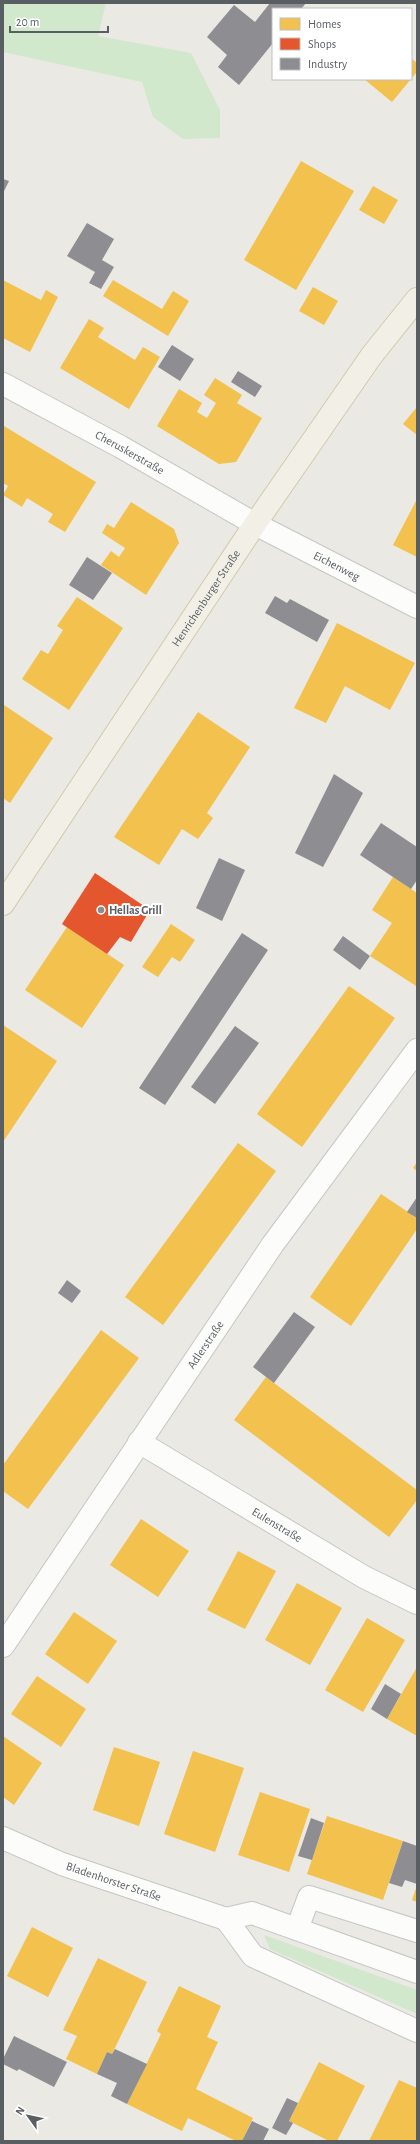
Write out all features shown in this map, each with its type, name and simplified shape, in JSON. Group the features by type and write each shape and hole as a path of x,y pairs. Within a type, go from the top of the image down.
{"main road":[{"name":"Henrichenburger Straße","path":"3,904 255,524 372,355 417,299"}],"street":[{"name":"Cheruskerstraße","path":"3,384 121,447 255,524"},
{"name":"Eichenweg","path":"255,524 417,607"},
{"name":"Adlerstraße","path":"3,1646 273,1244 417,1050"},
{"name":"Eulenstraße","path":"139,1442 364,1577 417,1603"},
{"name":"Bladenhorster Straße","path":"3,1838 62,1864 226,1920"},
{"path":"297,1929 309,1897 417,1931"},
{"path":"417,1972 252,1913 226,1920 253,1956 417,2032"}],"green space":[{"path":"3,3 106,3 98,36 191,53 220,110 220,138 183,139 153,117 142,82 3,52"},
{"path":"264,1935 417,1990 417,2014 270,1949"}],"building: Homes":[{"path":"412,59 417,63 417,72 412,78"},
{"path":"365,80 410,80 392,102"},
{"path":"301,161 354,191 296,290 244,260"},
{"path":"373,186 398,200 384,224 359,210"},
{"path":"3,280 41,300 46,290 58,297 30,352 3,338"},
{"path":"113,280 162,309 173,291 189,301 168,336 103,296"},
{"path":"313,287 338,301 324,325 299,311"},
{"path":"89,319 104,328 98,337 135,360 143,347 160,357 129,409 60,368"},
{"path":"215,378 242,395 237,403 262,418 236,462 219,464 157,426 179,389 202,403 197,412 207,418 216,403 204,395"},
{"path":"417,407 417,435 403,424"},
{"path":"4,426 96,482 65,532 48,522 53,514 27,498 22,507 3,495 8,486 3,483"},
{"path":"417,499 417,557 393,545"},
{"path":"131,502 174,529 179,543 146,595 101,565 111,551 119,557 125,548 102,533 107,524 114,528"},
{"path":"77,597 123,628 69,710 22,679 41,650 48,654 63,630 57,626"},
{"path":"337,623 415,663 390,710 345,686 326,723 294,708"},
{"path":"4,705 53,738 10,803 3,798"},
{"path":"198,712 250,747 207,813 213,818 198,839 182,829 159,865 114,837"},
{"path":"393,877 417,893 416,986 370,956 392,923 372,910"},
{"path":"171,924 195,940 180,962 172,957 158,977 142,967"},
{"path":"67,927 124,965 82,1028 25,990"},
{"path":"349,986 395,1018 302,1147 257,1114"},
{"path":"3,1025 57,1061 3,1142"},
{"path":"238,1143 276,1171 163,1325 125,1297"},
{"path":"417,1162 417,1171 413,1168"},
{"path":"381,1194 417,1218 417,1229 351,1326 310,1297"},
{"path":"101,1330 139,1358 28,1509 3,1491 3,1465"},
{"path":"266,1377 417,1490 417,1500 389,1537 234,1420"},
{"path":"141,1519 189,1551 158,1597 110,1565"},
{"path":"238,1551 276,1571 245,1629 207,1610"},
{"path":"297,1583 342,1608 310,1665 265,1640"},
{"path":"74,1612 117,1641 88,1684 45,1654"},
{"path":"367,1618 405,1640 363,1712 325,1690"},
{"path":"417,1667 417,1736 387,1719"},
{"path":"37,1676 86,1709 61,1747 11,1714"},
{"path":"3,1736 42,1763 14,1805 3,1797"},
{"path":"114,1747 160,1762 139,1826 93,1810"},
{"path":"193,1751 244,1768 215,1852 164,1834"},
{"path":"260,1792 310,1809 289,1872 238,1855"},
{"path":"327,1816 403,1841 383,1900 307,1874"},
{"path":"417,1885 417,1902 412,1900"},
{"path":"32,1927 73,1948 48,1997 7,1976"},
{"path":"98,1958 147,1982 112,2054 107,2052 97,2074 66,2059 77,2036 63,2030"},
{"path":"179,1986 221,2006 207,2037 218,2042 196,2089 253,2118 242,2141 236,2141 188,2118 182,2131 127,2104 161,2034 157,2031"},
{"path":"319,2062 365,2086 337,2141 329,2141 289,2121"},
{"path":"399,2080 417,2088 417,2141 369,2141"}],"building: Shops":[{"path":"95,873 150,910 131,942 120,937 107,954 62,924"}],"building: Industry":[{"path":"270,3 306,3 302,8 272,8 272,44 239,85 218,67 227,55 207,37 234,5 255,22"},
{"path":"3,179 9,181 3,193"},
{"path":"87,223 114,239 102,260 114,267 101,289 89,283 95,272 67,256"},
{"path":"172,345 194,359 180,381 158,367"},
{"path":"238,371 262,386 255,397 231,382"},
{"path":"87,557 112,573 93,600 69,585"},
{"path":"275,596 287,603 290,599 329,620 317,642 265,613"},
{"path":"334,774 363,793 323,867 295,853"},
{"path":"381,823 417,847 417,880 411,889 360,855"},
{"path":"219,858 245,870 222,921 196,908"},
{"path":"242,933 268,950 165,1105 139,1088"},
{"path":"343,936 370,956 360,970 333,950"},
{"path":"235,1026 259,1043 215,1104 191,1087"},
{"path":"417,1197 417,1218 407,1212"},
{"path":"67,1280 81,1291 72,1303 58,1293"},
{"path":"294,1312 315,1327 274,1383 253,1367"},
{"path":"385,1684 401,1694 387,1719 371,1709"},
{"path":"311,1818 324,1823 312,1860 298,1856"},
{"path":"403,1841 417,1846 417,1884 405,1880 402,1887 389,1883"},
{"path":"14,2036 67,2062 54,2087 19,2069 17,2071 3,2064 3,2059"},
{"path":"115,2049 147,2064 127,2104 111,2096 117,2083 97,2074 107,2052 112,2054"},
{"path":"287,2098 298,2103 289,2121 293,2123 286,2135 272,2128"},
{"path":"252,2121 269,2129 263,2141 242,2141"}],"place":[{"name":"Hellas Grill","path":"101,910"}]}
